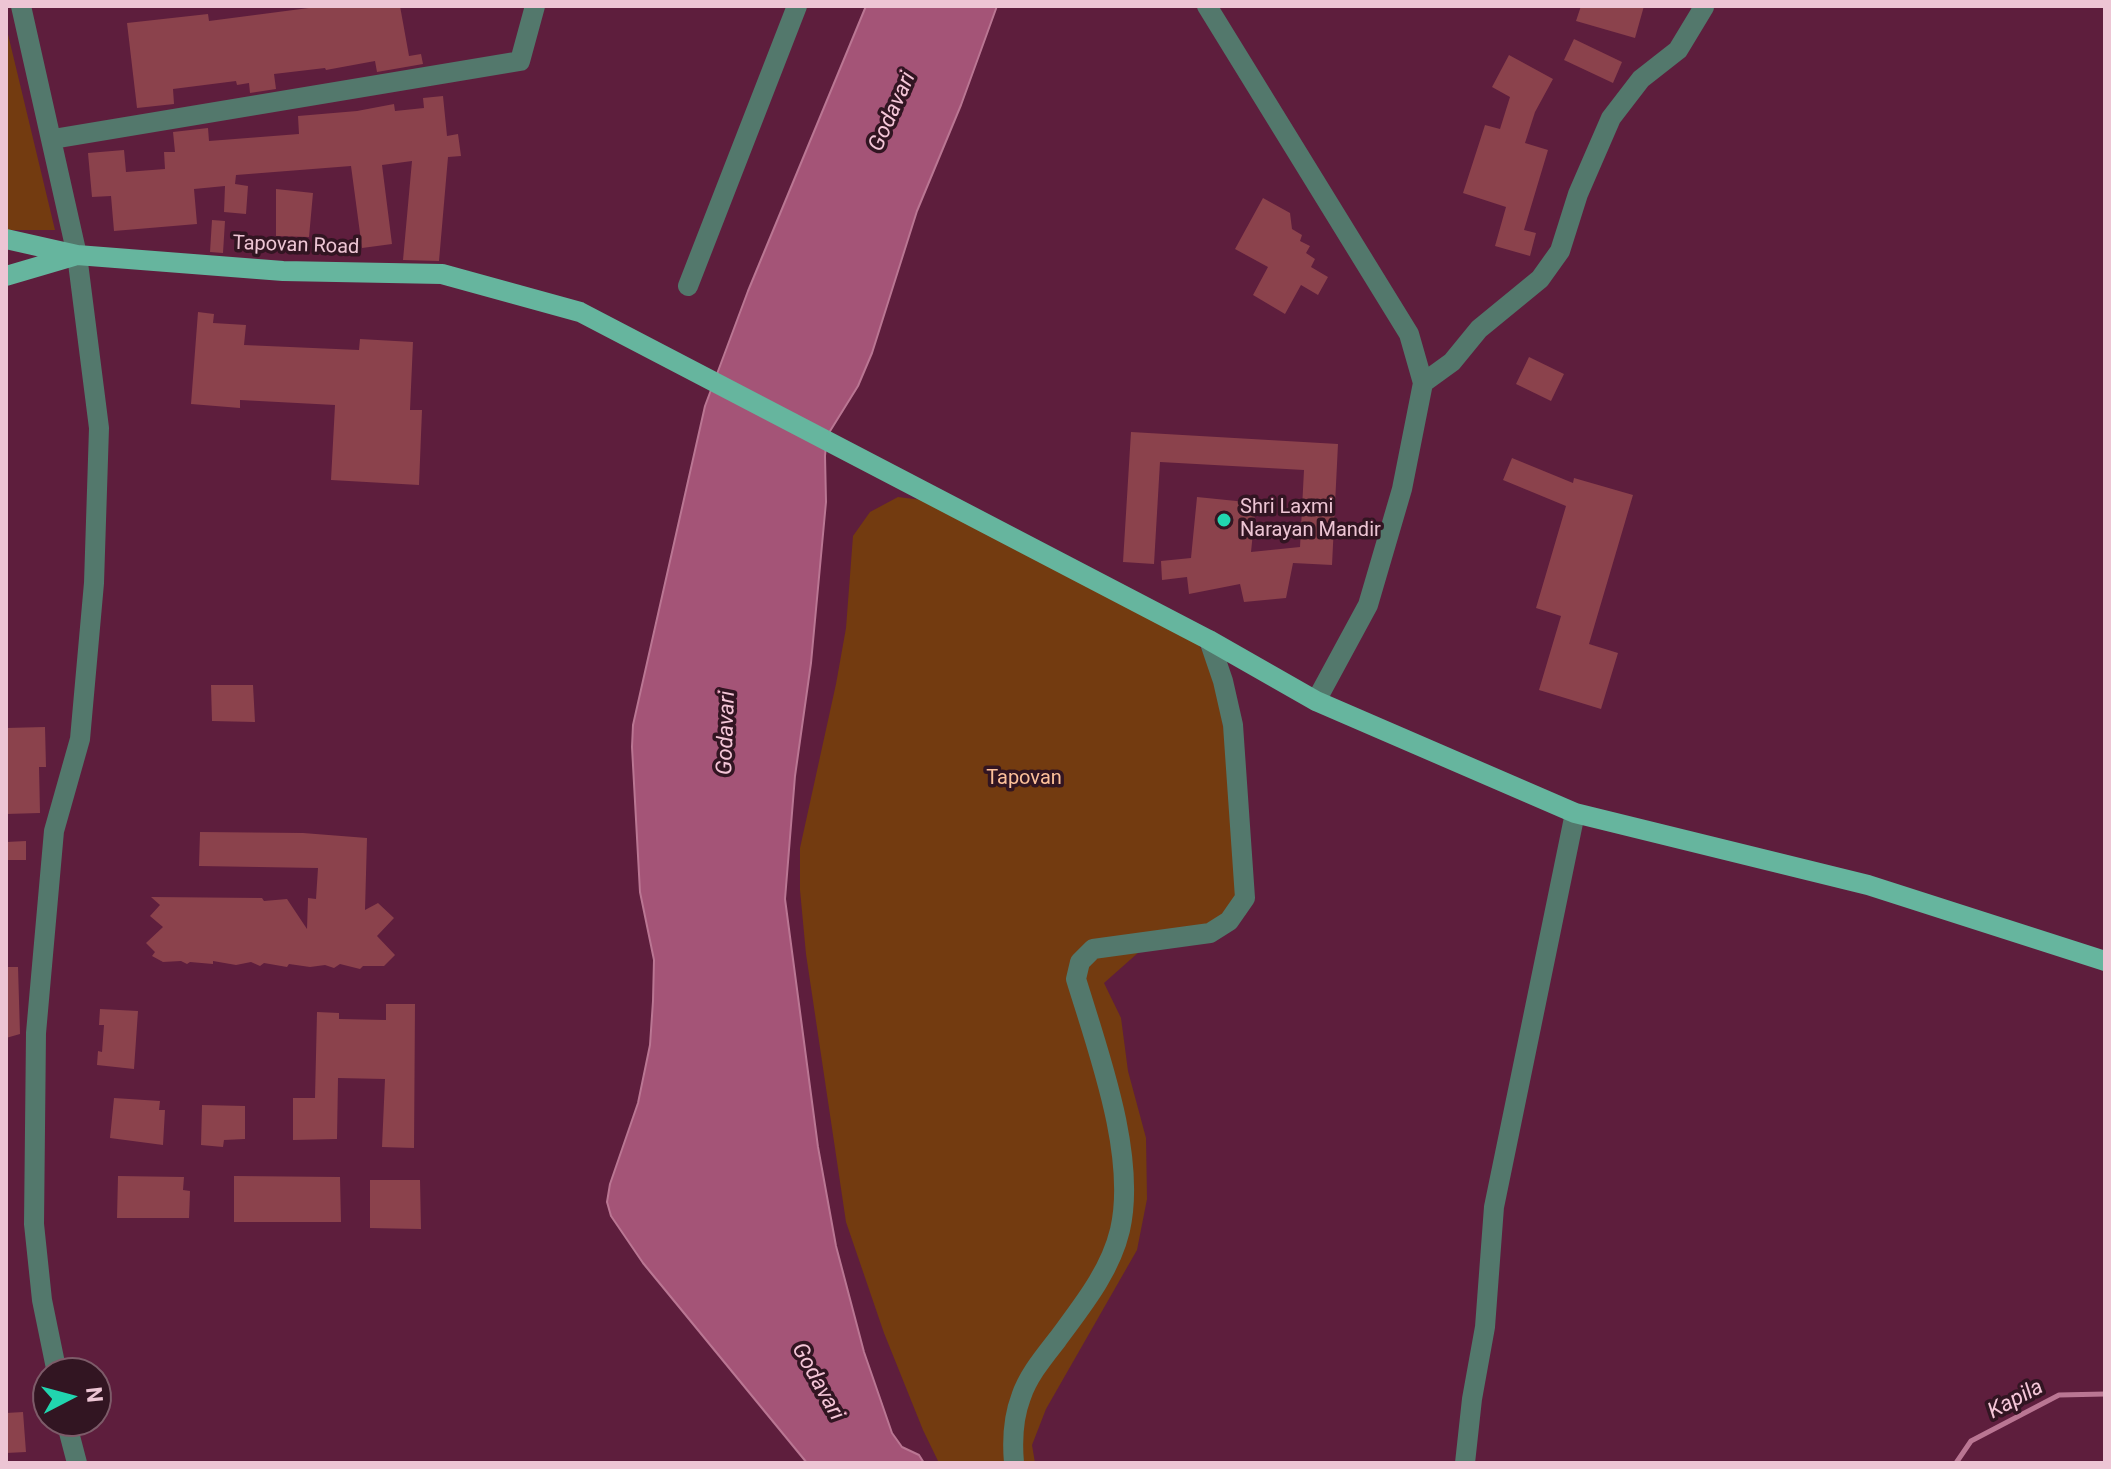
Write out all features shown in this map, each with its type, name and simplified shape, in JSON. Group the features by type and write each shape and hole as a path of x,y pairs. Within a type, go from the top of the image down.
{"main road":[{"name":"Tapovan Road","path":"6,239 77,255 283,271 442,274 580,312 1209,640 1316,701 1575,813 1868,885 2105,961"},
{"path":"6,276 77,255"}],"street":[{"path":"21,6 77,255 99,428 94,583 80,739 54,831 36,1033 34,1224 42,1300 54,1357"},
{"path":"53,139 520,61 535,6"},
{"path":"688,286 797,6"},
{"path":"1207,6 1409,334 1423,383 1402,489 1368,605 1316,701"},
{"path":"1423,383 1452,362 1479,329 1540,279 1560,251 1578,194 1611,118 1641,79 1678,50 1703,6"},
{"path":"1014,1463 1012,1433 1021,1396 1039,1363 1100,1282 1120,1232 1125,1196 1117,1125 1076,979 1080,962 1093,949 1210,933 1229,921 1245,898 1233,725 1209,640"},
{"path":"1465,1463 1485,1327 1494,1207 1575,813"},
{"path":"70,1437 77,1463"}],"green space":[{"path":"6,26 55,230 6,230"},
{"name":"Tapovan","path":"898,497 930,501 1194,636 1214,673 1233,768 1246,915 1157,936 1104,983 1121,1018 1128,1071 1146,1138 1147,1199 1137,1250 1046,1409 1032,1445 1035,1463 939,1463 923,1430 884,1333 846,1222 806,954 800,848 846,628 853,536 870,512"}],"water":[{"name":"Godavari","path":"866,6 997,6 961,105 917,211 872,353 858,386 827,436 826,502 811,663 795,776 785,899 818,1147 836,1246 864,1352 892,1433 902,1447 919,1455 924,1463 807,1463 643,1263 611,1216 607,1202 610,1184 638,1103 650,1045 653,1001 654,960 640,892 633,725 705,406 748,291"}],"building":[{"path":"324,6 400,6 409,56 421,54 423,64 377,72 375,61 326,70 274,74 276,89 250,93 249,83 237,85 236,81 173,89 174,104 137,108 127,23 208,14 209,21"},
{"path":"1581,6 1644,6 1635,38 1576,21"},
{"path":"1574,39 1622,62 1613,83 1564,60"},
{"path":"1509,55 1553,79 1535,112 1525,143 1548,150 1524,230 1536,233 1530,256 1495,246 1506,207 1463,193 1485,125 1500,129 1510,97 1492,87"},
{"path":"443,96 447,136 458,134 461,156 448,157 439,261 403,260 412,161 382,165 392,244 362,248 351,166 236,175 235,184 248,186 246,214 224,212 225,186 194,189 197,224 114,231 111,196 92,197 88,153 124,150 126,172 165,169 164,152 175,152 173,132 208,128 209,141 299,134 298,116 394,104 395,111 424,108 423,98"},
{"path":"276,189 313,193 309,237 276,236"},
{"path":"1263,198 1290,213 1292,229 1302,235 1300,241 1310,246 1306,253 1315,259 1311,267 1328,277 1318,295 1301,285 1285,314 1253,295 1268,267 1235,249"},
{"path":"212,220 225,221 223,253 210,252"},
{"path":"198,312 214,314 213,323 246,325 244,345 359,350 360,339 413,342 410,410 422,410 419,485 331,480 335,405 240,400 240,408 191,404"},
{"path":"1529,357 1564,374 1551,401 1516,384"},
{"path":"1131,432 1338,444 1332,565 1293,563 1286,598 1244,602 1240,584 1189,594 1187,577 1162,580 1161,561 1191,558 1197,497 1256,503 1251,552 1300,547 1304,470 1160,462 1154,564 1123,562"},
{"path":"1512,458 1573,483 1574,478 1633,495 1589,644 1618,653 1601,709 1539,690 1561,616 1536,608 1566,506 1503,480"},
{"path":"211,685 253,685 255,722 212,721"},
{"path":"45,727 46,767 39,767 40,813 6,814 6,728"},
{"path":"200,832 303,833 367,838 365,910 378,903 394,918 377,936 395,955 384,966 363,966 360,969 340,964 334,968 264,963 260,966 251,962 236,965 213,961 213,964 187,964 181,961 163,962 152,956 155,952 146,943 163,927 150,916 160,905 151,897 287,899 307,929 308,898 316,899 318,868 199,866"},
{"path":"26,841 26,860 6,860 6,842"},
{"path":"6,967 18,967 20,1034 6,1038"},
{"path":"386,1004 415,1004 414,1148 382,1147 385,1079 338,1078 337,1139 293,1140 293,1098 315,1098 317,1012 339,1013 339,1019 386,1020"},
{"path":"100,1009 138,1011 134,1069 97,1065 98,1051 102,1052 104,1025 99,1025"},
{"path":"114,1098 160,1101 159,1110 165,1110 163,1145 110,1138"},
{"path":"202,1105 245,1106 245,1139 224,1140 223,1147 201,1145"},
{"path":"118,1176 184,1177 183,1190 190,1191 189,1218 117,1218"},
{"path":"234,1176 340,1177 341,1222 234,1222"},
{"path":"370,1180 420,1180 421,1229 370,1228"},
{"path":"23,1412 26,1452 6,1453 6,1413"}],"waterway":[{"name":"Kapila","path":"1956,1463 1971,1441 2059,1395 2105,1394"}],"place":[{"name":"Shri Laxmi Narayan Mandir","path":"1224,520"}]}
